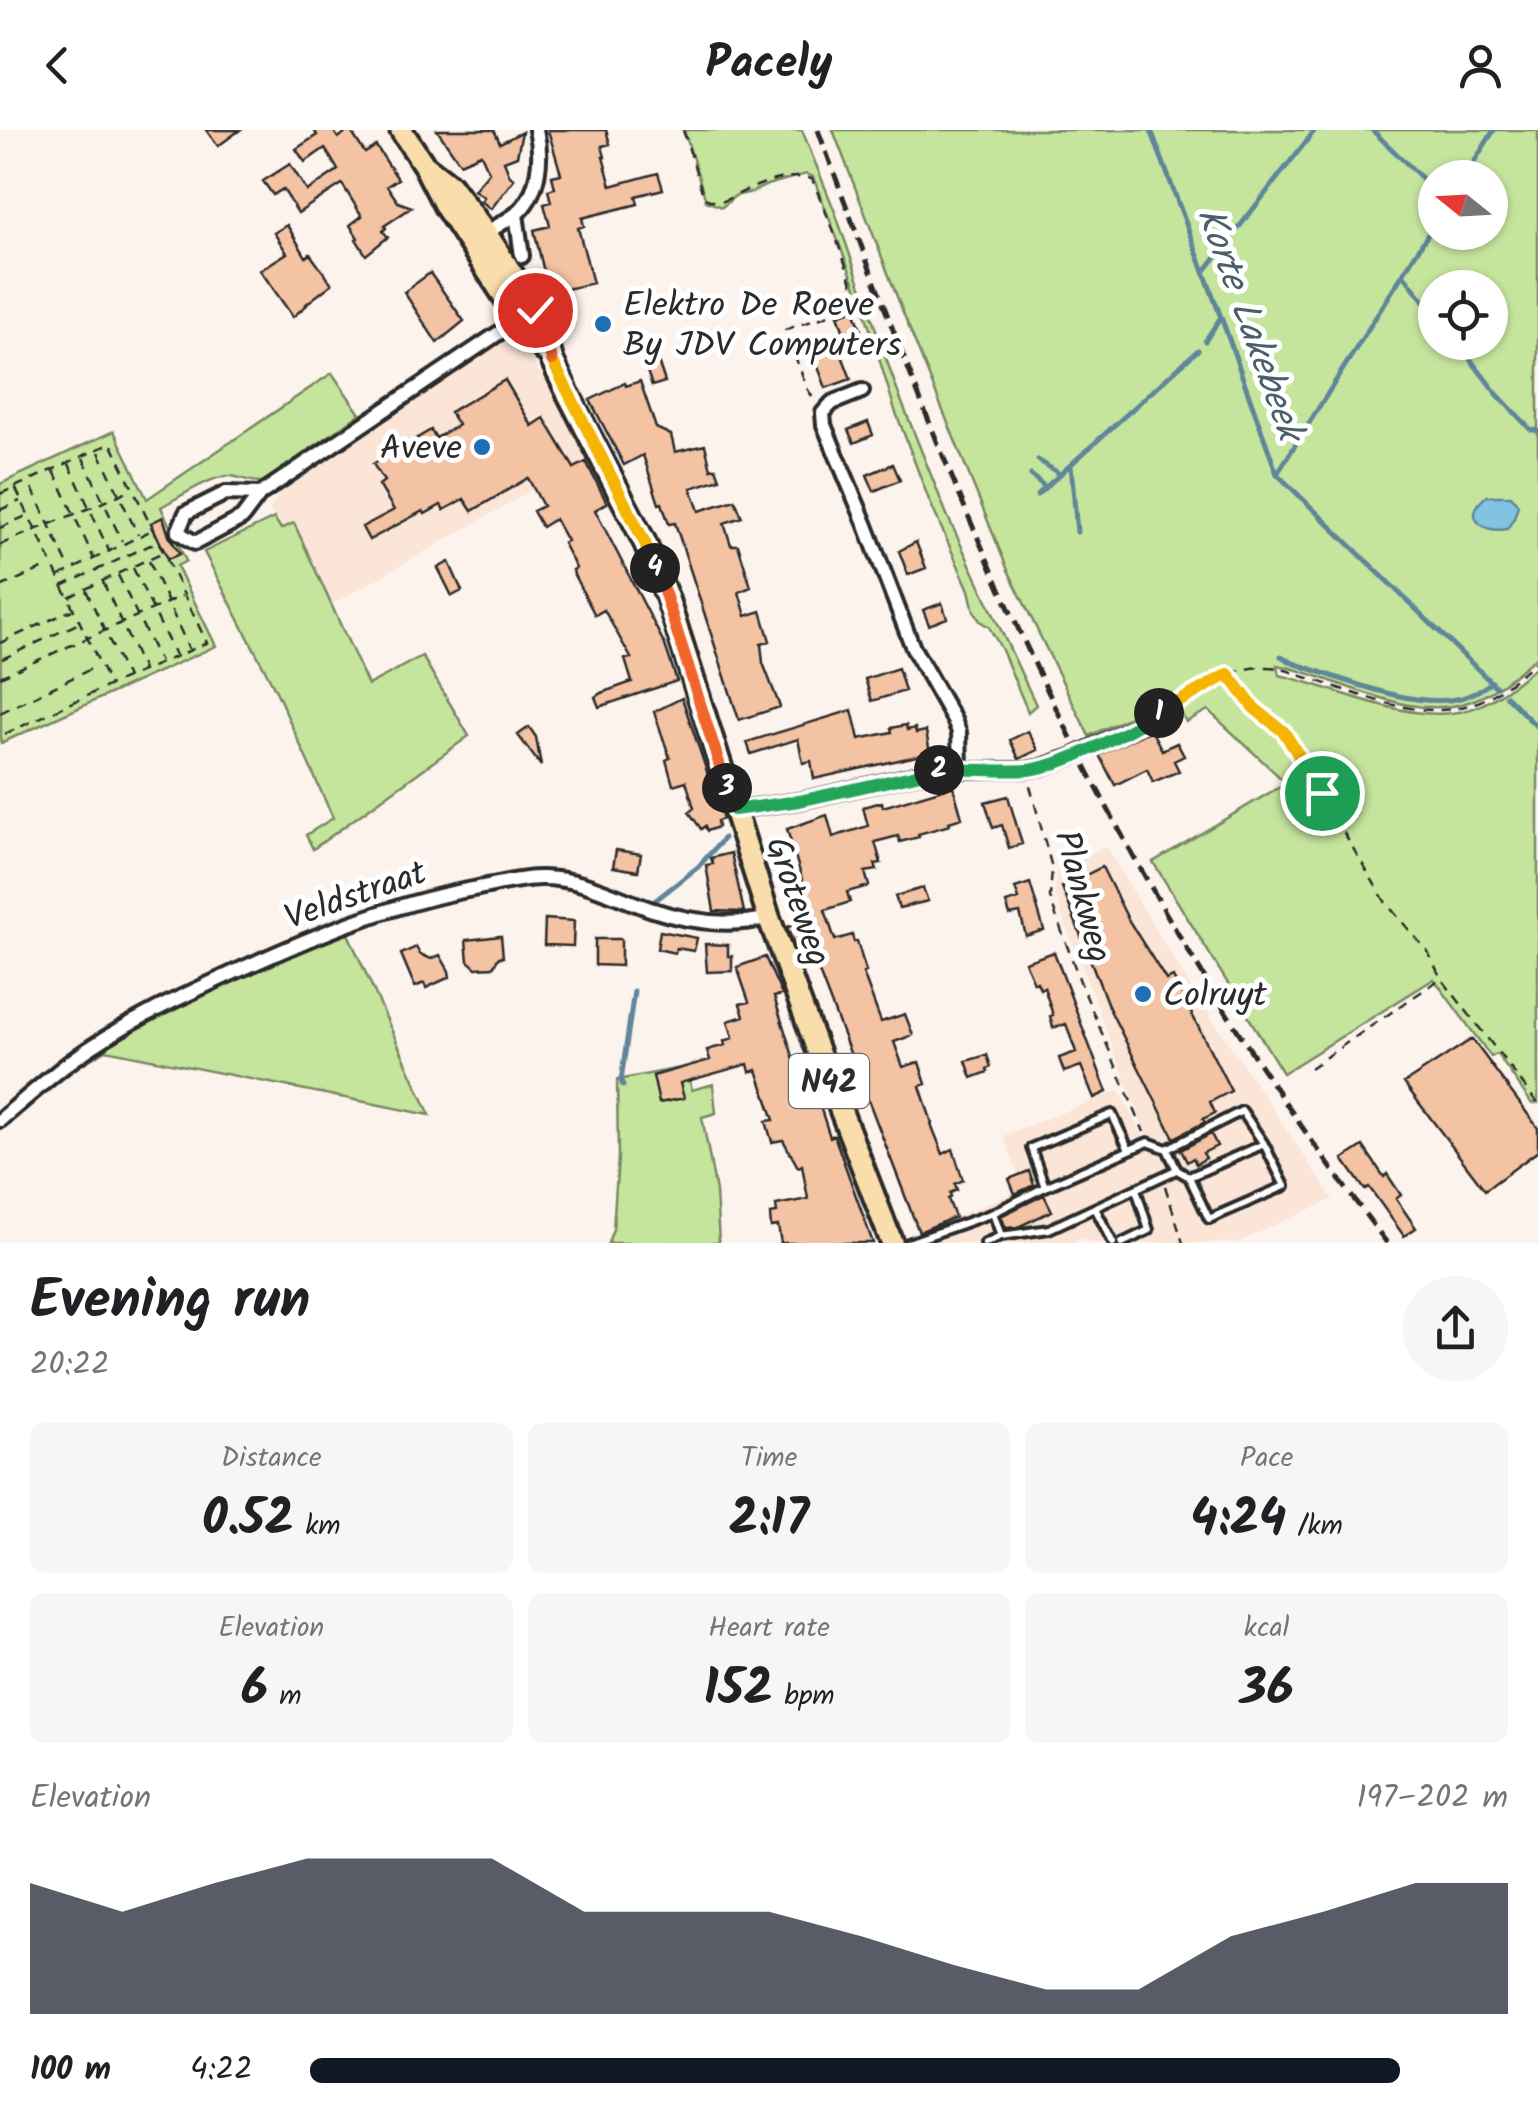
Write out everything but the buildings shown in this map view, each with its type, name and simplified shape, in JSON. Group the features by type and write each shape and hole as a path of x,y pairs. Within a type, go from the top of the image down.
{"main road":[{"name":"Groteweg","path":"401,130 445,206 479,238 527,314 645,543 769,918 892,1243"}],"street":[{"path":"479,238 525,204 538,171 540,146 536,130"},
{"path":"516,214 522,256"},
{"path":"260,494 226,493 186,513 178,532 195,543 242,518 260,494 527,314"},
{"path":"862,391 832,403 823,413 824,425 912,648 959,732 960,768"},
{"path":"734,810 799,801 937,770 1042,767 1138,726 1173,705"},
{"name":"Veldstraat","path":"0,1120 70,1062 149,1013 320,934 386,910 538,878 591,885 649,909 688,918 720,923 769,918"}],"lane":[{"path":"908,1243 993,1212 1148,1142 1167,1149 1176,1170 1189,1177 1209,1219 1285,1186 1242,1111 1167,1149"},
{"path":"1045,1187 1031,1148 1112,1114 1129,1150"},
{"path":"1189,1177 1264,1144"},
{"path":"984,1243 1049,1228 1176,1170"},
{"path":"1122,1243 1150,1230 1135,1189"},
{"path":"1095,1208 1113,1243"},
{"path":"993,1212 1001,1236"}],"path":[{"path":"683,130 704,198 719,203 784,177 812,179 855,291 840,310 784,332 808,390 823,413"},
{"path":"0,494 111,443 207,643 5,734"},
{"path":"98,449 139,536"},
{"path":"82,457 123,544"},
{"path":"68,463 109,551"},
{"path":"53,470 94,559"},
{"path":"15,487 110,685"},
{"path":"32,488 67,563"},
{"path":"0,545 132,488"},
{"path":"0,510 21,500"},
{"path":"0,528 28,515"},
{"path":"57,577 152,530"},
{"path":"62,586 158,541"},
{"path":"67,597 162,552"},
{"path":"148,559 190,650"},
{"path":"0,588 52,565"},
{"path":"132,567 176,657"},
{"path":"118,574 161,663"},
{"path":"102,581 144,671"},
{"path":"86,589 128,678"},
{"path":"0,676 184,596"},
{"path":"0,643 73,610"},
{"path":"2,659 80,623"},
{"path":"1173,705 1228,674 1270,666 1372,699 1430,711 1450,710 1478,703 1538,660"},
{"path":"0,713 100,664"},
{"path":"1228,674 1254,708 1284,732 1386,904 1428,952 1441,978 1538,1104"},
{"name":"Plankweg","path":"1026,770 1052,868 1050,897 1054,910 1125,1087"},
{"path":"1310,1068 1441,978"},
{"path":"1170,1200 1183,1243"}],"shaded area":[{"path":"514,333 562,407 587,459 333,604 294,524 281,530 270,510 285,483"},
{"path":"1106,847 1192,989 1333,1199 1236,1243 1088,1243 1084,1238 1070,1243 913,1243 911,1236 1024,1188 1003,1136 1119,1090 1151,1147 1055,896 1057,867"}],"green space":[{"path":"684,130 802,130 947,515 1036,705 1028,712 1002,650 974,611 969,590 929,500 895,410 860,297 813,177 806,174 767,185 735,196 722,207 706,201"},
{"path":"833,130 1538,130 1538,656 1474,700 1426,707 1375,696 1277,665 1279,675 1373,703 1445,714 1487,702 1538,665 1538,1103 1532,1104 1497,1054 1491,1057 1434,979 1283,1073 1153,862 1286,783 1208,710 1186,722 1171,693 1152,707 1089,736 1007,568"},
{"path":"332,373 360,414 263,482 223,477 161,507 186,561 177,566 216,646 1,743 0,484 114,431 147,499"},
{"path":"274,518 281,529 294,523 368,685 422,656 469,736 313,849 306,835 333,818 277,693 204,552"},
{"path":"345,927 430,1115 106,1050 76,1068 74,1061 156,1012"},
{"path":"686,1067 692,1090 713,1084 716,1113 702,1117 716,1192 719,1243 608,1243 613,1229 618,1157 617,1080"}],"water":[{"path":"1487,496 1511,496 1518,505 1507,529 1489,528 1478,521 1476,509"}],"waterway":[{"name":"Korte Lakebeek","path":"1151,130 1277,474 1496,687"},
{"path":"1204,272 1315,130"},
{"path":"1372,130 1418,174"},
{"path":"1475,160 1494,130"},
{"path":"1277,474 1418,250"},
{"path":"1403,274 1418,293"},
{"path":"1205,341 1221,317"},
{"path":"1037,495 1198,350"},
{"path":"1471,360 1530,429 1538,431"},
{"path":"1038,460 1060,474"},
{"path":"1071,465 1077,532"},
{"path":"1031,475 1045,487"},
{"path":"1281,656 1352,683 1417,699 1461,698 1492,682"},
{"name":"Korte Lakebeek","path":"1506,696 1538,728"},
{"path":"652,903 698,867 724,838"},
{"path":"623,1086 634,991"}],"railway":[{"path":"818,130 940,448 1068,733 1164,910 1216,996 1270,1081 1387,1243"}],"place":[{"name":"Elektro De Roeve By JDV Computers","path":"603,324"},
{"name":"Aveve","path":"482,447"},
{"name":"Colruyt","path":"1143,994"}],"route":[{"path":"535,310 566,390 645,543 734,810 799,801 937,770 1042,767 1138,726 1228,674 1254,708 1284,732 1322,793"}]}
